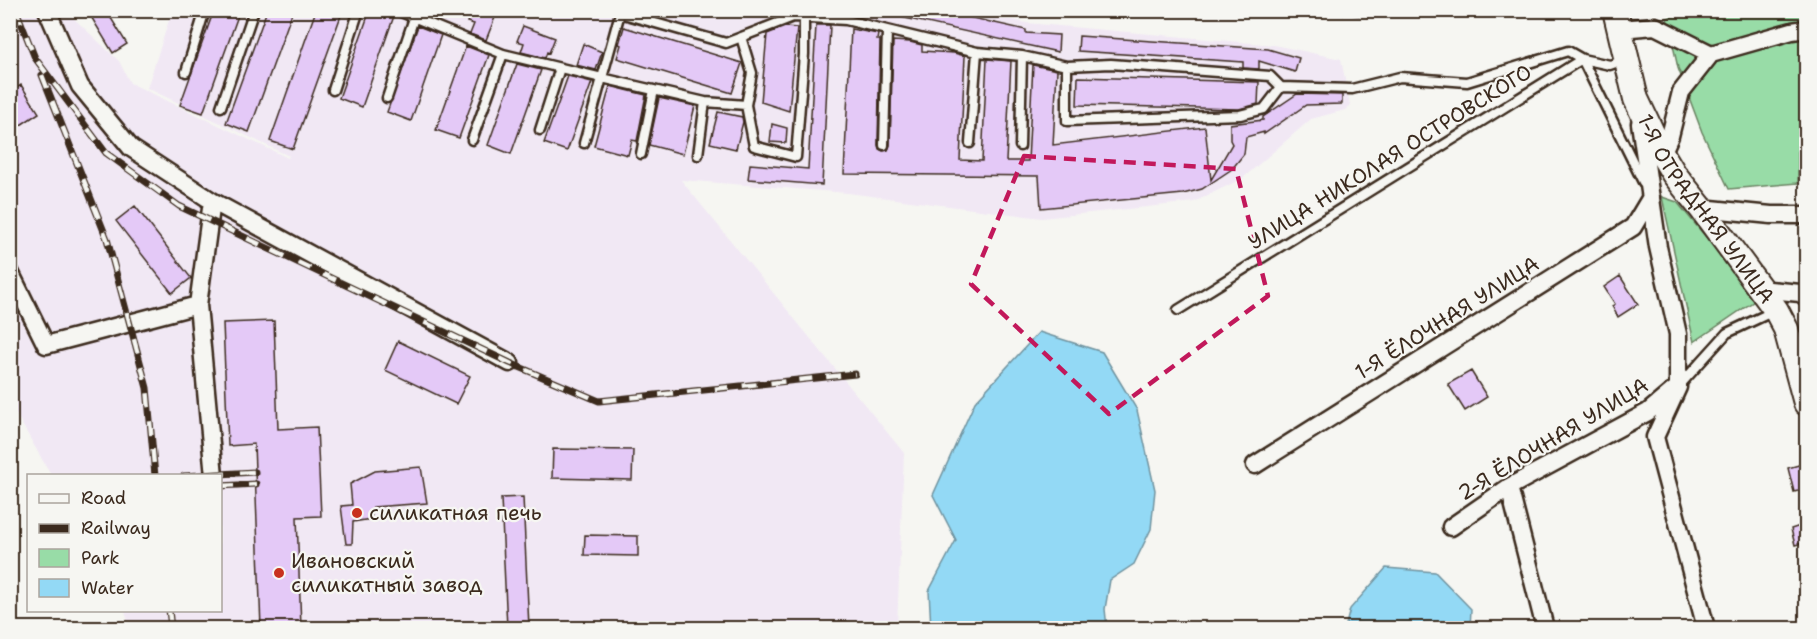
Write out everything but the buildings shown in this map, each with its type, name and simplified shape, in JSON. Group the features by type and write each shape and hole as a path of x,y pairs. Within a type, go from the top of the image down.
{"main road":[{"name":"1-Я ОТРАДНАЯ УЛИЦА","path":"1617,18 1636,99 1662,154 1674,174 1776,310 1786,329 1806,403"}],"street":[{"path":"47,10 80,86 131,148 212,201 510,363"},
{"path":"1617,18 1655,26 1711,54"},
{"path":"1662,154 1670,136 1681,92 1711,54 1806,29"},
{"path":"1636,99 1648,167 1658,247 1678,334 1678,387 1655,437 1706,628"},
{"name":"1-Я ЁЛОЧНАЯ УЛИЦА","path":"1255,465 1633,227 1651,197"},
{"path":"212,201 198,305 214,474"},
{"path":"1701,208 1771,215 1806,215"},
{"path":"10,272 46,345 198,305"},
{"path":"1760,289 1800,293 1806,297"},
{"name":"2-Я ЁЛОЧНАЯ УЛИЦА","path":"1450,527 1509,487 1648,412 1678,387"},
{"path":"1509,487 1545,628"}],"lane":[{"path":"186,72 205,10"},
{"path":"221,107 254,10"},
{"path":"333,90 359,10"},
{"path":"396,10 503,54 705,102 746,105"},
{"path":"584,143 620,13 726,43 793,17 846,20 977,52 1022,56 1067,66 1112,64 1270,76 1281,87 1352,89 1400,76 1467,82 1568,51 1582,59 1610,65 1627,59"},
{"path":"387,98 414,18"},
{"path":"741,37 752,74 746,105 754,146 796,157 804,54 804,18"},
{"path":"884,145 887,30"},
{"path":"970,143 977,52"},
{"path":"472,140 503,54"},
{"path":"1020,146 1022,56"},
{"path":"1582,59 1651,197"},
{"name":"УЛИЦА НИКОЛАЯ ОСТРОВСКОГО","path":"1178,310 1582,59"},
{"path":"1067,66 1066,121 1240,115 1264,109 1281,87"},
{"path":"540,130 560,68"},
{"path":"641,154 654,90"},
{"path":"698,155 705,102"},
{"path":"1678,387 1727,333 1776,310"}],"highlighted area":[{"path":"1024,156 1236,169 1268,296 1109,414 971,284"}],"shaded area":[{"name":"Ивановский силикатный завод","path":"10,11 66,11 119,61 130,83 288,158 289,156 147,88 172,11 981,11 1026,23 1274,45 1341,59 1350,105 1345,110 1311,119 1243,178 1194,202 1042,218 848,193 681,180 904,453 897,628 130,628 125,612 222,612 222,474 50,474 11,405"}],"green space":[{"path":"1691,11 1806,11 1806,137 1798,139 1798,183 1729,189 1702,132 1678,68 1667,18"},
{"path":"1662,197 1677,202 1757,299 1694,342"}],"water":[{"path":"1039,332 1102,352 1137,410 1155,490 1151,529 1134,564 1110,580 1105,609 1107,628 931,628 929,591 956,540 933,495 975,402"},
{"path":"1386,568 1435,572 1471,609 1470,628 1345,628 1350,609"}],"railway":[{"path":"16,10 35,58 106,153 179,206 510,363 599,401 855,374"},
{"path":"1337,10 1367,13 1395,10"},
{"path":"42,75 107,239 147,388 155,474"},
{"path":"220,474 255,472"},
{"path":"222,486 256,484"},
{"path":"169,612 171,628"}],"place":[{"name":"силикатная печь","path":"357,513"},
{"name":"Ивановский силикатный завод","path":"279,573"}]}
